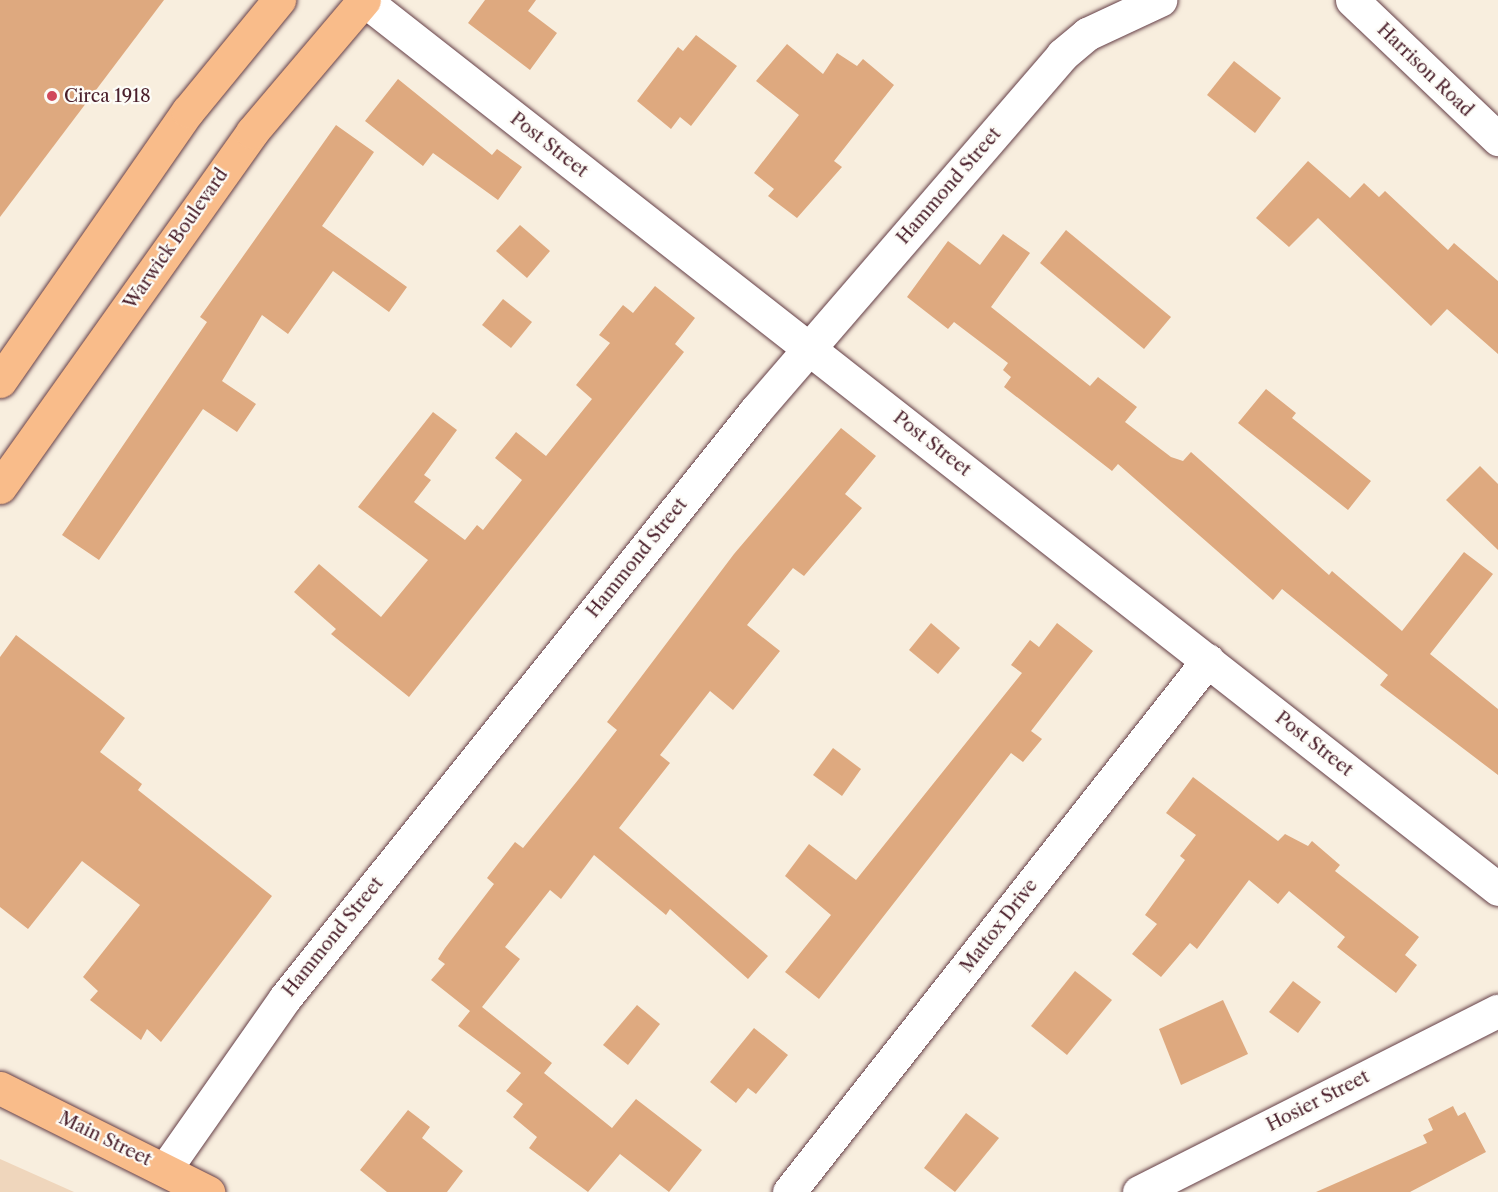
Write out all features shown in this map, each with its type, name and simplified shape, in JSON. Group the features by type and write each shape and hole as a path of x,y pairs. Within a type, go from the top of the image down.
{"main road":[{"path":"0,381 188,111 279,0"},
{"name":"Warwick Boulevard","path":"0,487 252,132 364,0"},
{"name":"Main Street","path":"0,1088 166,1168 208,1192"}],"street":[{"name":"Post Street","path":"364,0 1208,660 1498,890"},
{"name":"Hammond Street","path":"166,1168 285,998 809,348 1062,55 1088,34 1160,0"},
{"name":"Harrison Road","path":"1352,0 1498,139"},
{"name":"Mattox Drive","path":"789,1192 1208,660"},
{"name":"Hosier Street","path":"1139,1192 1498,1011"}],"shaded area":[{"path":"0,1159 74,1192 0,1192"}],"building":[{"path":"0,0 164,0 0,217"},
{"path":"485,0 536,0 528,11 557,33 530,70 468,23"},
{"path":"696,35 737,66 691,126 680,117 671,129 637,101 678,47 683,51"},
{"path":"787,44 823,74 837,53 857,66 863,59 894,85 834,161 842,167 797,218 768,196 774,189 754,173 799,115 756,81"},
{"path":"1234,61 1281,98 1255,133 1207,95"},
{"path":"398,79 492,155 497,149 522,167 498,200 433,153 423,166 365,121"},
{"path":"336,125 374,152 322,226 407,287 389,312 333,271 288,334 262,315 222,381 256,404 237,432 203,409 99,560 62,535 207,322 200,317"},
{"path":"1308,161 1350,198 1364,183 1379,197 1385,191 1448,250 1454,243 1498,281 1498,354 1447,309 1431,326 1318,218 1289,247 1256,218"},
{"path":"520,225 550,251 527,278 496,251"},
{"path":"1066,230 1171,317 1144,349 1040,263"},
{"path":"1003,234 1030,253 991,307 1090,386 1098,377 1137,407 1125,422 1171,457 1183,461 1191,452 1329,575 1332,571 1402,631 1464,552 1493,574 1430,654 1498,709 1498,775 1380,685 1388,675 1282,589 1273,600 1118,464 1112,471 1004,387 1011,377 1003,370 1008,363 954,322 948,329 907,297 948,241 980,265"},
{"path":"655,286 695,318 675,344 684,352 409,697 331,634 336,629 294,592 319,564 381,617 428,560 358,507 433,412 457,430 424,475 431,480 414,502 465,540 477,525 483,530 522,480 495,458 516,432 546,456 592,399 576,385 610,343 599,335 623,305 633,313"},
{"path":"503,299 532,322 511,348 482,325"},
{"path":"1266,389 1296,413 1292,418 1371,481 1348,510 1238,423"},
{"path":"841,428 876,456 845,494 862,508 804,576 793,568 747,625 780,651 733,710 710,691 660,755 670,763 619,828 768,956 748,979 670,909 666,915 594,855 561,899 550,890 505,947 520,959 482,1007 552,1063 544,1073 612,1128 636,1099 702,1150 669,1192 620,1154 588,1192 529,1148 537,1137 513,1117 523,1104 506,1091 521,1073 458,1026 470,1011 431,980 445,964 438,959 445,948 494,884 487,878 515,842 523,848 578,780 617,730 607,722 734,554"},
{"path":"1480,466 1498,484 1498,550 1446,500"},
{"path":"931,623 960,648 938,674 909,650"},
{"path":"1057,623 1093,651 1031,731 1042,739 1023,762 1011,753 819,999 785,972 831,915 785,876 809,844 856,880 1022,673 1011,665 1030,640 1039,647"},
{"path":"16,635 125,718 100,752 142,784 138,790 272,896 161,1042 147,1029 141,1040 90,1000 98,991 83,977 140,905 82,861 28,929 0,907 0,657"},
{"path":"833,748 861,769 842,796 813,775"},
{"path":"1193,777 1278,841 1285,834 1308,846 1312,841 1340,865 1335,871 1419,937 1405,955 1417,965 1396,993 1337,947 1345,937 1289,891 1278,904 1249,880 1197,949 1190,943 1161,977 1132,954 1157,924 1145,915 1185,860 1180,856 1196,835 1166,813"},
{"path":"1075,971 1112,1000 1067,1055 1031,1026"},
{"path":"1293,981 1321,1002 1298,1033 1269,1012"},
{"path":"1223,1000 1248,1054 1181,1085 1159,1029"},
{"path":"637,1005 660,1024 628,1065 603,1045"},
{"path":"754,1028 788,1055 756,1094 748,1088 736,1103 710,1082"},
{"path":"1453,1106 1458,1116 1465,1112 1486,1152 1410,1192 1316,1192 1427,1143 1423,1135 1433,1130 1428,1119"},
{"path":"408,1110 430,1127 422,1138 463,1171 447,1192 387,1192 360,1170"},
{"path":"966,1113 999,1138 955,1192 924,1168"}],"place":[{"name":"Circa 1918","path":"52,96"}]}
